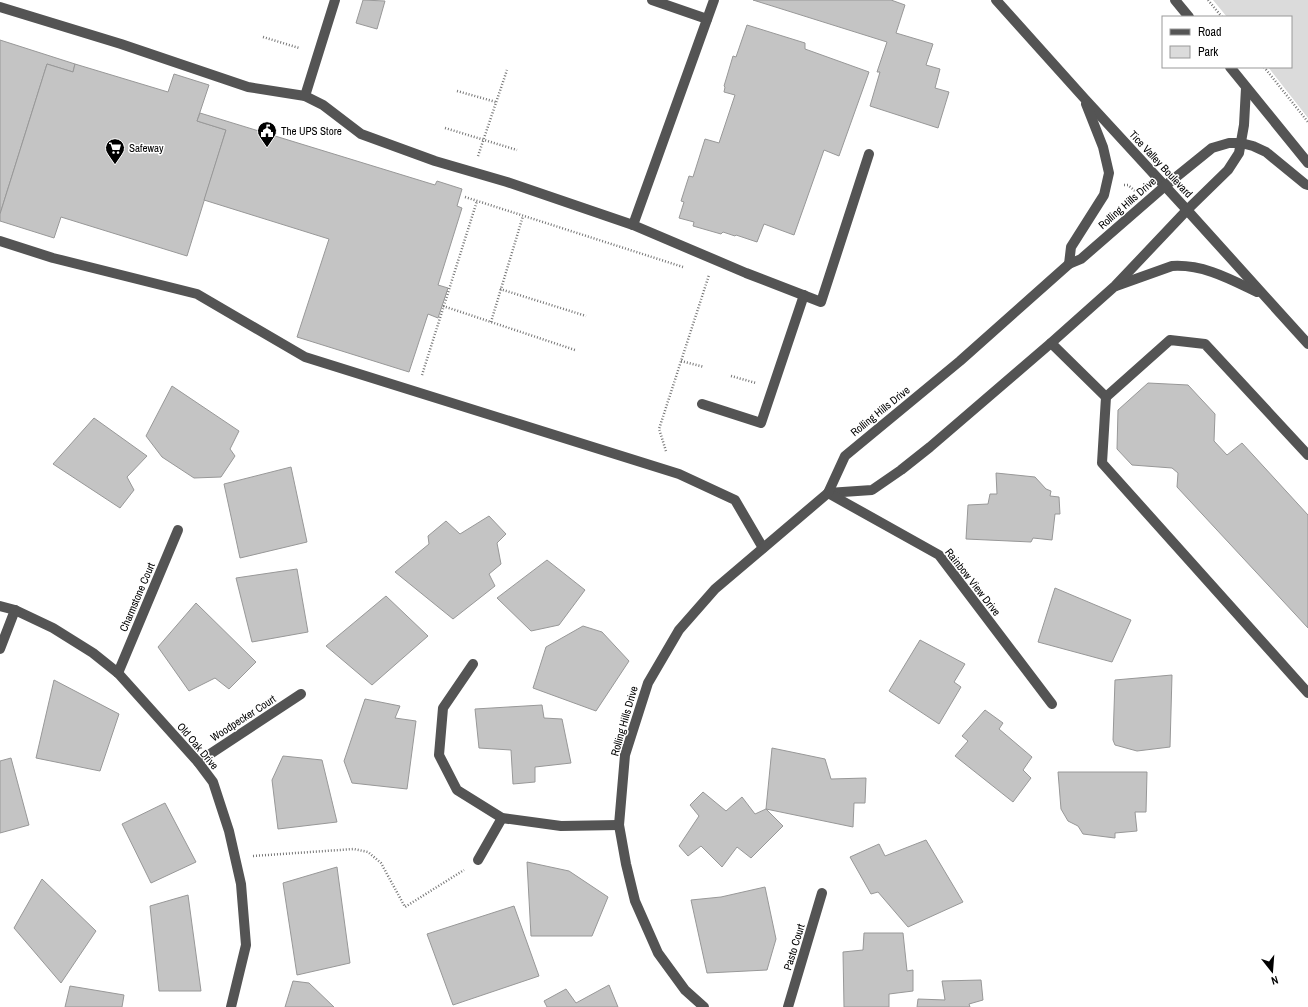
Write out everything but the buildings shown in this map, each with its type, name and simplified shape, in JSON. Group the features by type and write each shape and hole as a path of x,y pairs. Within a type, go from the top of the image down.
{"street":[{"path":"304,96 335,0"},
{"path":"652,0 707,19"},
{"path":"633,224 714,0"},
{"name":"Tice Valley Boulevard","path":"996,0 1187,210 1261,294 1308,344"},
{"path":"1175,0 1188,16"},
{"path":"0,7 128,47 248,87 304,96 323,105 361,134 435,161 507,182 633,224 746,273 821,302 870,154"},
{"path":"1231,68 1308,163"},
{"path":"828,493 872,490 901,470 1051,344 1114,286 1187,210 1228,170 1239,152 1241,143 1244,126 1246,88"},
{"path":"1068,264 1072,246 1104,195 1109,173 1102,148 1084,98"},
{"path":"1241,143 1253,146 1266,152 1308,185"},
{"name":"Rolling Hills Drive","path":"704,1007 686,990 658,953 635,901 619,825 625,755 648,683 679,630 715,589 828,493 845,456 960,361 1068,264 1081,259 1165,186 1212,148 1241,143"},
{"path":"0,241 53,258 197,294 305,357 679,474 735,500 763,548"},
{"path":"1114,286 1172,266 1181,265 1196,266 1225,277 1261,294"},
{"path":"702,404 761,424 804,295"},
{"path":"1308,455 1205,344 1170,340 1106,397 1102,463 1308,693"},
{"path":"1051,344 1106,397"},
{"name":"Rainbow View Drive","path":"828,493 939,555 1052,704"},
{"name":"Charmstone Court","path":"118,673 178,530"},
{"name":"Old Oak Drive","path":"0,606 15,610 54,628 94,653 118,673 198,762 213,782 229,831 241,884 246,945 231,1007"},
{"path":"0,648 15,610"},
{"path":"473,664 443,708 439,755 457,790 502,818 562,826 619,825"},
{"name":"Woodpecker Court","path":"198,762 302,694"},
{"path":"478,860 502,818"},
{"name":"Pasto Court","path":"788,1007 822,894"}],"path":[{"path":"1208,0 1221,16"},
{"path":"263,37 299,48"},
{"path":"1265,68 1308,122 1304,124"},
{"path":"476,160 507,70"},
{"path":"457,91 496,102"},
{"path":"445,128 517,150"},
{"path":"1132,188 1138,183"},
{"path":"465,197 688,268"},
{"path":"422,375 477,201"},
{"path":"491,322 523,216"},
{"path":"666,452 659,430 709,275 702,273"},
{"path":"500,289 586,316"},
{"path":"443,306 575,350"},
{"path":"681,361 704,367"},
{"path":"731,376 773,388"},
{"path":"235,858 354,849 368,852 381,863 405,907 478,860"}],"green space":[{"path":"1213,0 1308,0 1308,118 1269,68 1292,68 1292,16 1226,16"}],"place":[{"name":"The UPS Store","path":"267,148"},
{"name":"Safeway","path":"115,165"}]}
